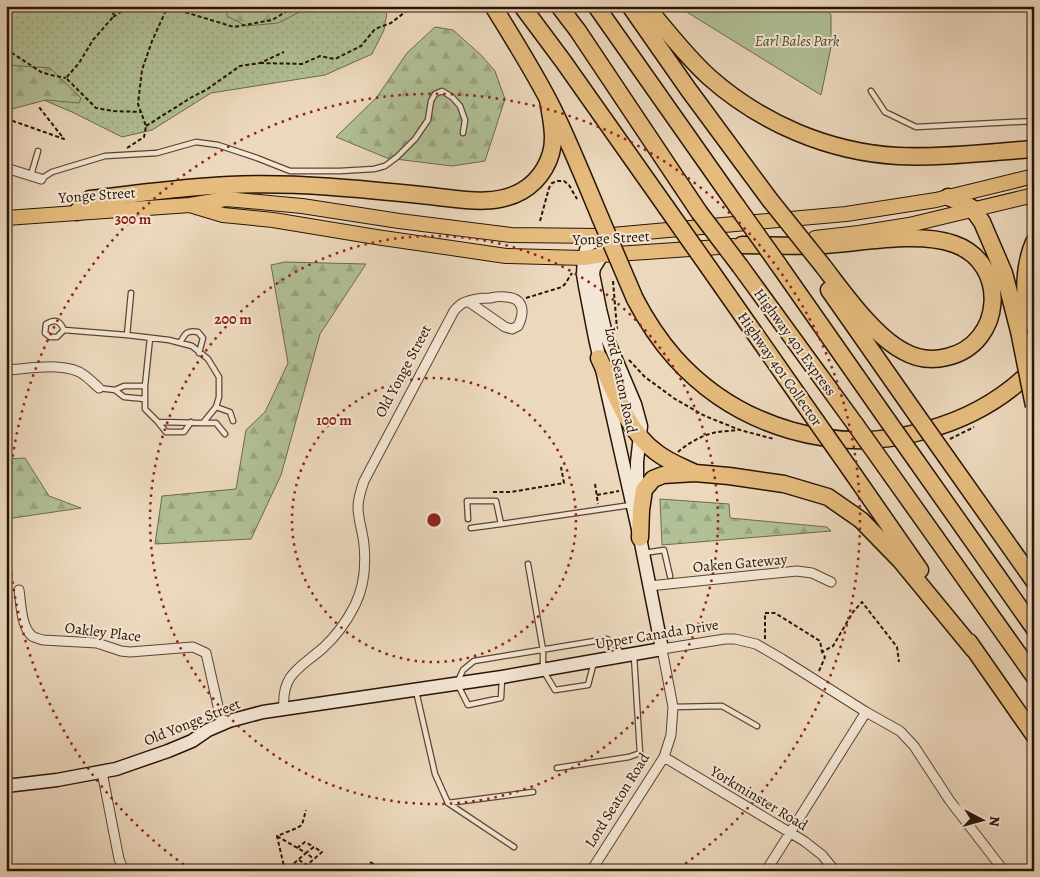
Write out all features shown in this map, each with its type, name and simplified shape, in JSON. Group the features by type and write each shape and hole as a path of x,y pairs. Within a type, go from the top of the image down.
{"highway":[{"path":"493,6 548,100 635,299 652,328 671,354 712,392 745,412 768,423 792,431 824,438 880,440 914,434 942,426 965,416 988,404 1014,386 1034,368"},
{"name":"Highway 401 Collector","path":"522,6 564,62 896,534 1034,735"},
{"name":"Highway 401 Express","path":"559,6 578,31 699,212 855,424 1034,676"},
{"name":"Highway 401 Express","path":"596,7 1034,628"},
{"path":"640,9 730,95 763,116 805,136 856,151 898,156 936,156 1034,149"},
{"path":"640,9 688,89 817,266 918,417 1034,581"},
{"path":"77,212 90,199 183,188 229,185 325,186 477,200 503,199 531,185 543,172 547,164 551,154 553,136 548,100"},
{"path":"948,197 973,209 982,222 1004,273 1023,330 1033,376 1034,393"},
{"path":"742,245 821,245 901,239 944,241 965,249 982,264 992,285 992,311 989,322 981,336 964,351 953,356 941,358 920,358 900,349 879,333 817,266"},
{"path":"1034,242 1027,265 1023,330 1034,406"},
{"path":"599,358 629,423 640,439 656,453 695,473"},
{"path":"642,546 642,498 644,490 654,479 663,475 695,473 784,484 828,497 861,520 900,560 974,650"}],"main road":[{"name":"Yonge Street","path":"6,218 190,205 226,199 302,206 511,236 601,236 846,214 936,200 1034,176"},
{"name":"Yonge Street","path":"190,205 223,216 273,220 506,256 584,258 602,255 742,245 871,231 915,223 1034,194"}],"street":[{"path":"6,168 41,179"},
{"path":"584,258 587,246 601,236"},
{"name":"Lord Seaton Road","path":"602,255 594,268 593,274 600,309 607,338 635,404 640,426 637,500 642,546"},
{"name":"Lord Seaton Road","path":"584,258 583,274 599,358 642,546 673,707 671,735 664,757 591,871"},
{"name":"Old Yonge Street","path":"6,786 57,780 116,769 192,741 208,730 236,719 284,709 283,699 290,677 330,641 344,625 358,600 363,582 364,546 358,506 364,481 454,311 461,304 484,298 514,298 521,303"},
{"path":"469,302 505,328 512,329 518,326 520,322 523,312 521,303"},
{"path":"6,370 54,367 72,369 84,374 99,388"},
{"name":"Oaken Gateway","path":"650,586 797,571 812,573 831,582"},
{"name":"Oakley Place","path":"19,590 24,624 33,637 43,640 100,643 121,651 130,652 193,647 206,653 222,724"},
{"name":"Upper Canada Drive","path":"284,709 502,677 725,639 735,639 756,644 900,731 914,746 950,801 1004,871"},
{"path":"766,871 866,712"},
{"name":"Yorkminster Road","path":"664,757 804,841 822,854 835,871"},
{"path":"102,772 119,859 124,871"}],"lane":[{"path":"41,179 52,172 105,156 156,153 196,142 218,145 290,171 374,169 385,166 415,139 428,120 431,101 435,94 442,91 452,97 460,106 465,120 463,133"},
{"path":"871,91 885,112 916,127 1034,121"},
{"path":"31,175 38,151"},
{"path":"128,335 131,293"},
{"path":"64,330 169,340 192,346 208,359 219,377 219,398 216,407 203,423"},
{"path":"180,343 185,334 191,331 198,332 202,338 200,352"},
{"path":"150,338 144,409 166,432 184,432 192,422"},
{"path":"115,390 124,386 145,386"},
{"path":"99,388 115,390 124,396 145,399"},
{"path":"216,407 230,412 233,421"},
{"path":"158,422 216,423 225,434"},
{"path":"468,519 467,500 496,501 501,524"},
{"path":"471,528 632,504"},
{"path":"642,546 664,550 670,576"},
{"path":"528,564 544,658 543,670 555,690 588,685 594,661"},
{"path":"502,677 501,698 468,705 457,683 464,670 474,661 606,639 629,655 640,753 629,757 557,768"},
{"path":"416,689 435,774 448,804 514,847"},
{"path":"673,707 722,706 757,726"},
{"path":"448,804 533,792"}],"path":[{"path":"111,6 114,9 113,17"},
{"path":"66,78 79,63 93,40 113,17 130,6"},
{"path":"141,6 157,9 168,7 234,27 272,20 296,6"},
{"path":"123,150 144,137 146,126 138,104 142,70 152,41 168,7"},
{"path":"146,126 206,90 240,66 260,63 302,64 320,56 335,59 361,46 375,29 392,23 409,9"},
{"path":"6,49 41,72 51,76 66,78 96,108 141,112"},
{"path":"260,63 284,52"},
{"path":"6,123 13,121 64,139 39,107"},
{"path":"540,221 552,183 564,181 569,185 579,202"},
{"path":"521,303 526,298 562,287 572,273"},
{"path":"612,274 617,332"},
{"path":"625,357 645,377 675,399 705,416 740,430 717,432 697,440 678,453"},
{"path":"492,492 511,492 564,483 561,467"},
{"path":"595,484 599,509"},
{"path":"597,495 621,491"},
{"path":"822,652 833,646 853,612 862,602 896,646 900,662"},
{"path":"766,650 765,613 775,613 820,641 825,657 814,680"},
{"path":"277,836 302,825 306,810"},
{"path":"277,836 314,859"},
{"path":"277,836 285,871 314,847"},
{"path":"289,871 308,868 322,852 305,842 297,848"},
{"path":"298,860 308,868"},
{"path":"370,862 386,871"},
{"path":"399,865 399,871"}],"green space":[{"path":"6,6 388,6 384,30 372,54 325,75 211,93 152,130 122,137 72,112 6,84"},
{"path":"227,6 311,6 278,23 246,26 227,16"},
{"name":"Earl Bales Park","path":"677,6 826,6 831,15 831,47 821,95"},
{"path":"435,27 453,30 481,55 495,71 505,99 485,161 452,166 387,158 336,137 377,97 407,53"},
{"path":"6,65 50,68 81,98 79,103 46,100 6,109"},
{"path":"285,262 366,264 320,334 281,475 251,539 155,544 162,496 236,489 246,430 265,412 288,363 271,265"},
{"path":"25,458 49,496 81,508 6,519 6,459"},
{"path":"660,499 729,504 730,518 827,527 831,531 662,545"}]}
